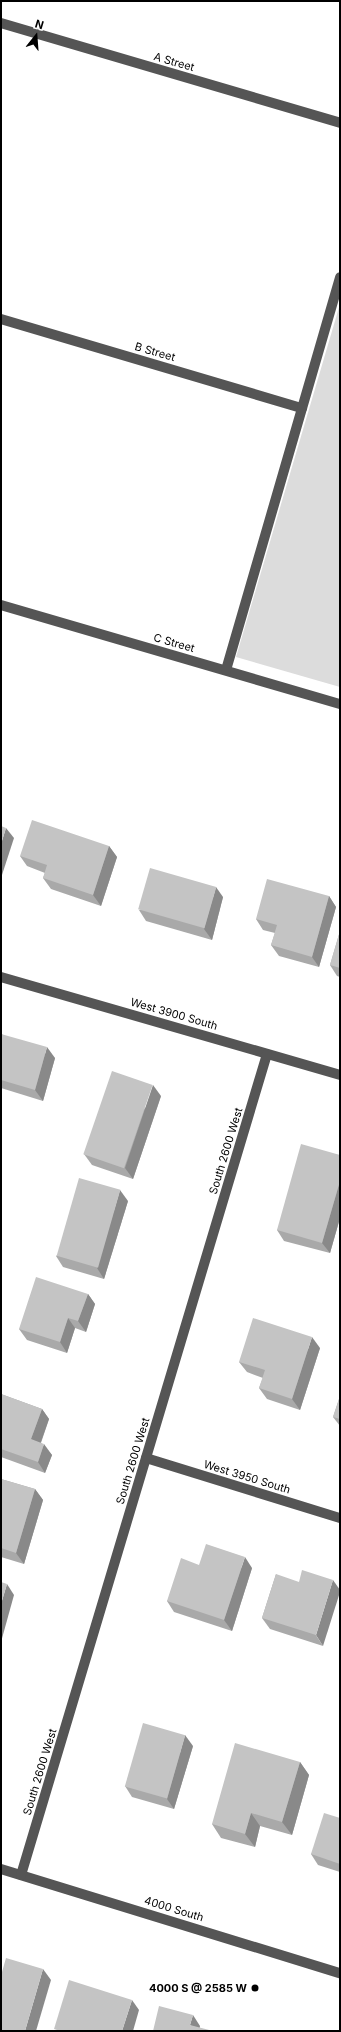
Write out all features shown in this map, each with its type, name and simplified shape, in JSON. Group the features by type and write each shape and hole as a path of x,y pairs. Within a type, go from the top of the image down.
{"street":[{"name":"A Street","path":"1,23 340,123"},
{"path":"226,670 340,277"},
{"name":"B Street","path":"1,319 302,408"},
{"name":"C Street","path":"1,605 340,704"},
{"name":"West 3900 South","path":"1,976 340,1076"},
{"name":"South 2600 West","path":"21,1875 267,1054"},
{"name":"West 3950 South","path":"146,1458 340,1518"},
{"name":"4000 South","path":"1,1869 340,1973"}],"shaded area":[{"path":"340,304 340,687 236,657"}],"building":[{"path":"32,820 109,846 93,895 43,878 47,865 20,856"},
{"path":"1,826 6,828 1,844"},
{"path":"150,868 216,887 204,928 138,909"},
{"path":"267,879 329,896 312,957 271,945 277,925 256,919"},
{"path":"340,931 340,968 330,965"},
{"path":"1,1034 47,1047 35,1090 1,1080"},
{"path":"112,1071 153,1085 124,1168 83,1154"},
{"path":"301,1144 340,1155 340,1181 322,1243 277,1230"},
{"path":"79,1178 120,1190 98,1268 57,1256"},
{"path":"36,1277 88,1294 78,1321 68,1318 60,1342 19,1329"},
{"path":"253,1318 312,1337 292,1399 259,1388 265,1370 239,1362"},
{"path":"1,1394 42,1409 31,1439 44,1444 38,1462 1,1449"},
{"path":"340,1396 340,1419 333,1417"},
{"path":"1,1479 35,1489 16,1553 1,1548"},
{"path":"206,1544 245,1557 224,1620 167,1601 181,1558 199,1565"},
{"path":"302,1570 333,1580 316,1635 262,1618 276,1574 299,1582"},
{"path":"1,1582 7,1584 1,1604"},
{"path":"143,1723 185,1735 167,1799 125,1786"},
{"path":"235,1743 300,1762 282,1822 251,1813 245,1834 212,1824"},
{"path":"324,1813 340,1818 340,1864 311,1854"},
{"path":"6,1958 43,1969 25,2031 1,2031 1,1972"},
{"path":"69,1980 132,2000 122,2031 60,2031 54,2029"},
{"path":"159,2006 193,2015 190,2025 213,2031 153,2031"}],"place":[{"name":"4000 S @ 2585 W","path":"255,1988"}]}
